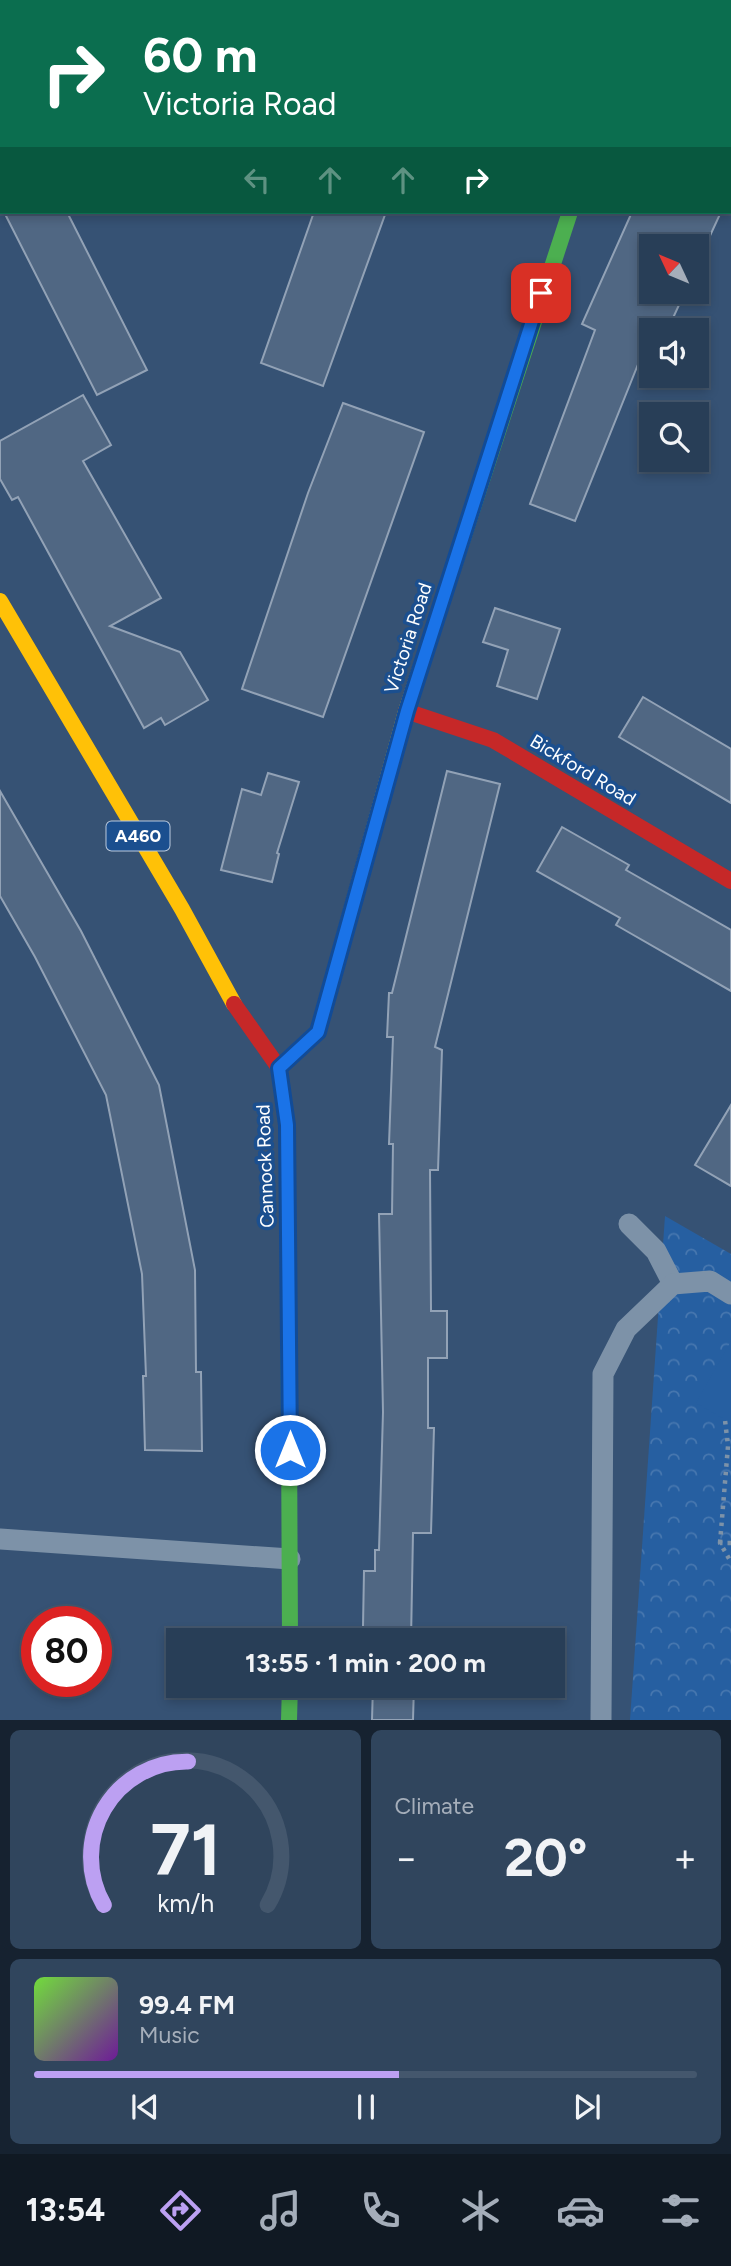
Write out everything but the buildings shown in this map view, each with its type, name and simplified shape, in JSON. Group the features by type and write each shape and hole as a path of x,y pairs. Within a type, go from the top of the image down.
{"main road":[{"name":"Victoria Road","path":"279,1068 318,1032 407,711 569,214"},
{"name":"Cannock Road","path":"0,601 182,909 240,1015 279,1068 287,1125 290,1628"},
{"name":"Bickford Road","path":"407,711 493,740 731,881"},
{"path":"289,1720 290,1698"}],"lane":[{"path":"629,1224 656,1251 673,1284"},
{"path":"601,1720 603,1374 625,1329 673,1284 710,1281 731,1294"},
{"path":"0,1539 290,1559"}],"path":[{"path":"725,1420 728,1446 720,1543 731,1562"},
{"path":"720,1543 731,1543"}],"green space":[{"path":"665,1216 731,1254 731,1720 630,1720"},
{"path":"731,1341 731,1423 696,1403"}],"traffic: fast":[{"path":"429,642 569,214"},
{"path":"288,1216 290,1628"},
{"path":"289,1720 290,1698"}],"traffic: slow":[{"path":"0,601 182,909 234,1004"},
{"path":"279,1068 318,1032 406,711 429,642"}],"traffic: jam":[{"path":"406,711 493,740 731,881"},
{"path":"234,1004 279,1068 287,1125 288,1216"}],"route":[{"path":"290,1450 287,1125 279,1068 318,1032 407,711 541,293"}]}
